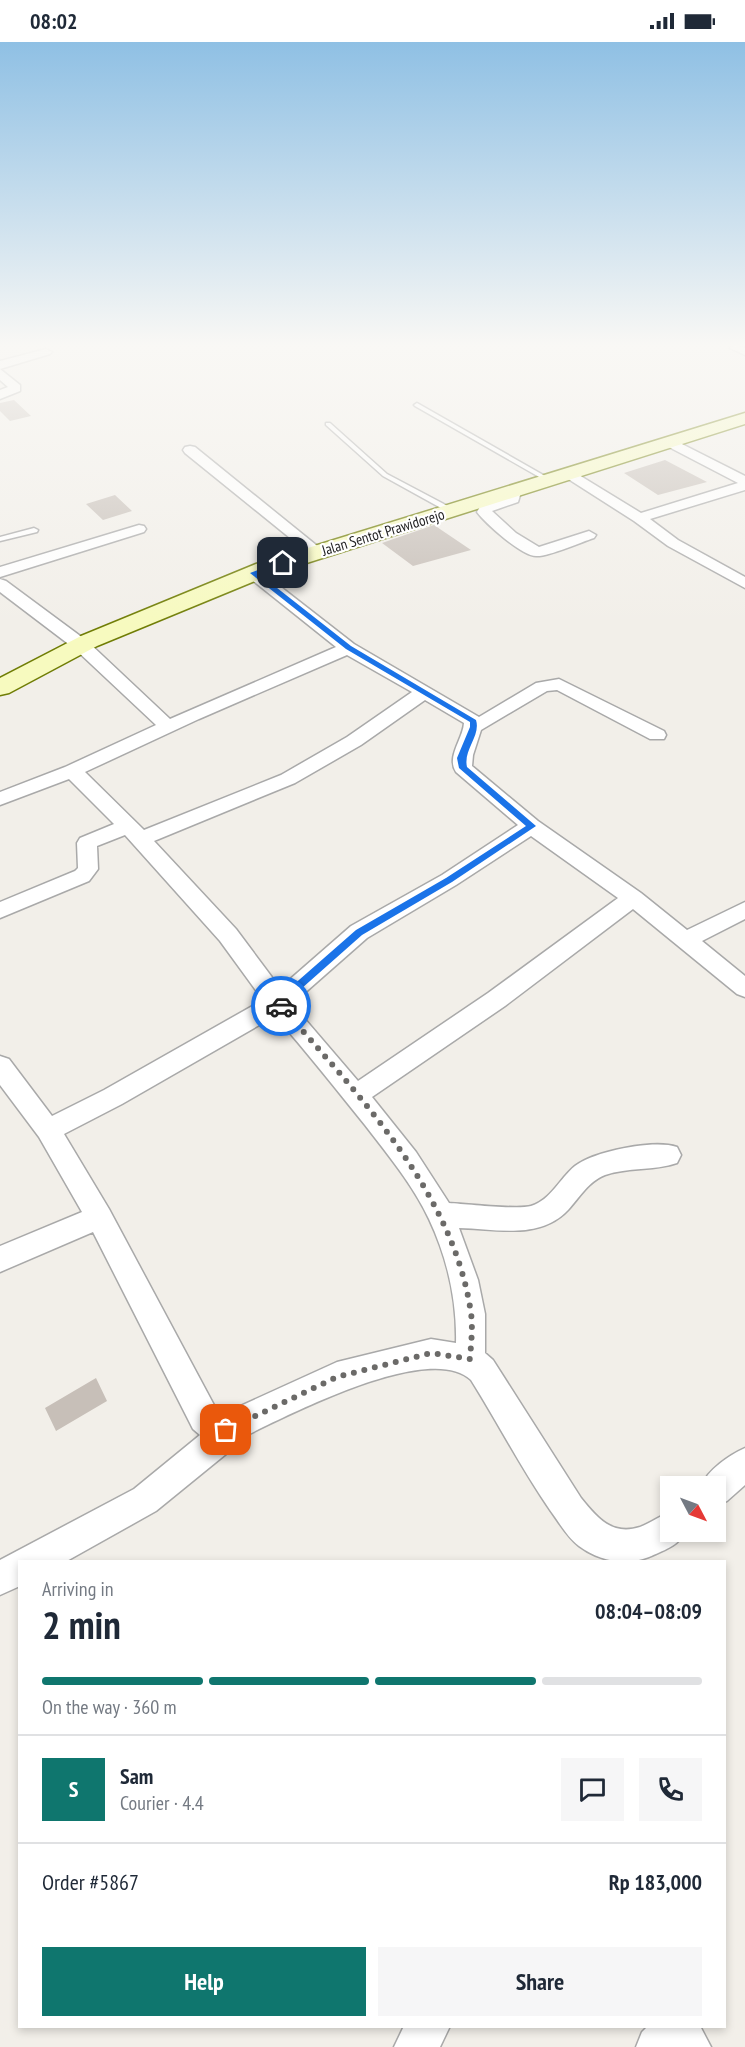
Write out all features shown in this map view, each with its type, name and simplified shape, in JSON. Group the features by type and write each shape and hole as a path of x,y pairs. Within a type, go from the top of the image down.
{"main road":[{"name":"Jalan Sentot Prawidorejo","path":"0,688 81,645 253,573 681,439"}],"street":[{"path":"670,442 745,483"},
{"path":"190,450 316,552"},
{"path":"560,478 639,518 673,543 745,583"},
{"path":"639,518 745,483"},
{"path":"514,492 513,499 486,508 484,512 528,548 542,552 589,535"},
{"path":"0,572 139,528"},
{"path":"253,573 348,648 468,717 474,727"},
{"path":"0,584 81,645 168,727"},
{"path":"0,799 72,771 348,648"},
{"path":"657,735 559,684 542,687 474,727 461,758 463,768 531,826 633,898 745,988"},
{"path":"0,910 82,876 88,869 89,862 86,844 134,832 288,779 354,741 424,692"},
{"path":"72,771 134,832 228,935 278,1003 356,1095 407,1160 441,1215 464,1280 471,1314 470,1359"},
{"path":"48,1130 114,1097 278,1003 359,932 449,880 531,826"},
{"path":"356,1095 435,1044 565,951 633,898"},
{"path":"686,940 745,910"},
{"path":"0,1066 48,1130 99,1217 204,1418 214,1428 226,1430"},
{"path":"441,1215 537,1218 550,1211 581,1178 596,1167 668,1155"},
{"path":"0,1259 99,1217"},
{"path":"35,1560 145,1500 215,1443 226,1430 337,1377 431,1353 470,1359 482,1370 586,1531 606,1543 618,1554 650,1542 660,1535"},
{"path":"726,1481 745,1464"},
{"path":"0,1578 18,1568"},
{"path":"415,2047 428,2028"}],"lane":[{"path":"344,439 385,475 453,511"},
{"path":"483,439 560,478"},
{"path":"0,539 34,530"}],"building":[{"path":"665,460 707,482 658,495 624,473"},
{"path":"115,495 132,511 103,520 86,504"},
{"path":"434,525 471,550 413,566 382,543"},
{"path":"96,1378 107,1401 56,1431 45,1408"}],"way so far":[{"path":"226,1430 337,1377 431,1353 470,1359 471,1314 464,1280 441,1215 407,1160 322,1053 281,1006"}],"route":[{"path":"281,1006 278,1003 359,932 449,880 531,826 463,768 461,758 474,727 468,717 348,648 253,573 283,563"}]}
